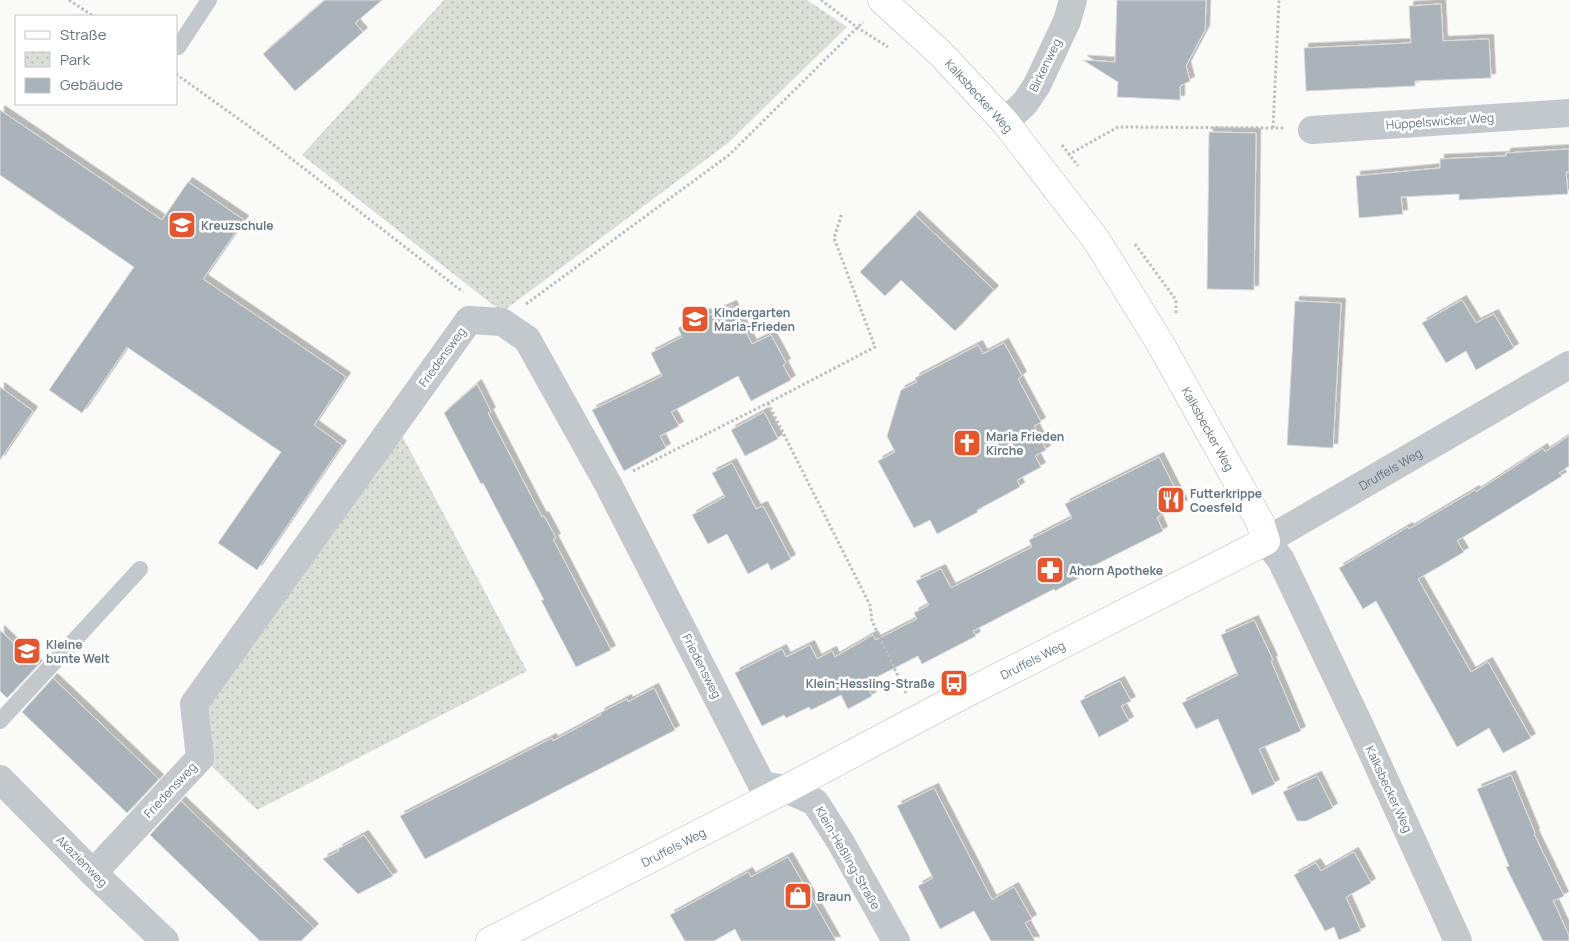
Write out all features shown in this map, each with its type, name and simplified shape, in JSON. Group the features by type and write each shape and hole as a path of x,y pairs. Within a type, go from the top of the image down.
{"street":[{"name":"Kalksbecker Weg","path":"882,0 940,53 1005,122 1097,241 1160,343 1260,522 1266,541 1281,560 1458,941"},
{"name":"Birkenweg","path":"1005,122 1025,103 1037,85 1066,21 1073,0"},
{"name":"Hüppelswicker Weg","path":"1312,130 1569,113"},
{"name":"Friedensweg","path":"92,873 200,758 194,704 469,320 502,322 527,339 608,484 762,785 786,789"},
{"name":"Druffels Weg","path":"490,941 786,789 957,698 1266,541 1569,365"},
{"name":"Akazienweg","path":"0,779 92,873 165,941"},
{"name":"Klein-Heßling-Straße","path":"786,789 815,802 840,841 896,941"}],"lane":[{"path":"178,47 209,0"},
{"path":"0,720 140,569"}],"path":[{"path":"69,0 92,15"},
{"path":"821,0 876,40"},
{"path":"1273,128 1279,0"},
{"path":"178,75 261,135 502,322 729,155 864,21"},
{"path":"1045,176 1069,154 1118,127 1312,130"},
{"path":"608,484 768,404 875,347 834,238 842,214"},
{"path":"768,404 870,605 872,621 908,695"}],"green space":[{"path":"444,0 807,0 847,27 728,143 502,312 302,155"},
{"path":"397,426 527,671 257,810 203,758 196,705"}],"building":[{"path":"325,0 382,0 355,23 363,32 295,91 263,54"},
{"path":"1117,0 1206,0 1205,30 1186,66 1190,81 1180,86 1180,100 1117,97 1118,82 1083,60 1115,62"},
{"path":"1441,4 1443,41 1489,39 1491,78 1415,81 1415,86 1306,91 1304,48 1411,43 1409,6"},
{"path":"0,110 162,220 188,182 244,220 203,279 346,377 314,425 342,445 257,570 218,543 281,452 127,347 82,413 49,390 134,267 0,175"},
{"path":"1209,132 1256,133 1254,290 1207,289"},
{"path":"1569,149 1569,172 1566,172 1568,194 1459,200 1459,194 1401,197 1403,214 1359,218 1356,176 1440,168 1440,159 1506,156 1506,153"},
{"path":"915,215 994,290 955,331 901,280 885,296 860,272"},
{"path":"1462,300 1476,323 1494,314 1514,348 1476,370 1466,351 1446,363 1422,323"},
{"path":"1295,301 1341,303 1333,448 1287,445"},
{"path":"732,305 752,344 771,335 786,363 783,365 791,380 751,401 738,376 671,412 679,426 660,436 666,448 624,471 592,410 662,376 651,353 682,337 678,328 706,313 708,316"},
{"name":"Maria Frieden Kirche","path":"1004,343 1022,376 1018,379 1041,422 1034,426 1046,450 1035,456 1041,467 1017,480 1020,487 937,534 930,520 914,528 878,461 895,452 887,436 901,390 917,382 915,378 978,345 983,354"},
{"path":"477,384 491,412 488,413 542,517 544,516 556,538 553,539 611,650 576,667 541,600 544,600 444,413"},
{"path":"0,387 33,411 0,460"},
{"path":"764,412 778,439 745,456 731,430"},
{"path":"1569,436 1569,466 1559,473 1562,476 1457,541 1464,552 1418,579 1471,672 1488,662 1531,738 1503,753 1489,728 1457,747 1376,601 1363,609 1339,568 1408,527 1409,529 1475,490 1476,492 1543,448 1545,452"},
{"path":"1159,457 1183,504 1157,517 1163,531 1077,574 1079,578 1055,591 1054,589 973,631 976,636 922,664 918,656 865,683 872,696 848,709 841,695 811,710 809,707 786,718 784,715 762,726 735,673 782,649 786,657 810,645 817,659 832,651 835,657 873,635 876,640 917,619 914,613 929,605 916,581 941,569 951,588 1032,547 1029,540 1072,518 1065,504"},
{"path":"732,463 756,509 763,506 791,559 771,570 768,563 748,574 727,534 708,544 692,515 725,497 712,473"},
{"path":"1254,620 1273,660 1271,661 1301,731 1259,749 1275,784 1252,795 1218,719 1196,729 1182,703 1238,675 1221,635"},
{"path":"0,630 38,665 7,698 0,691"},
{"path":"53,678 159,779 127,813 22,712"},
{"path":"1120,681 1131,701 1121,706 1129,721 1099,737 1080,701"},
{"path":"654,688 675,730 425,859 400,816 552,738 553,741 627,699 628,702"},
{"path":"1511,775 1534,834 1564,896 1553,901 1569,936 1569,941 1543,941 1506,867 1509,866 1477,789"},
{"path":"1317,776 1333,808 1306,821 1297,821 1283,792"},
{"path":"934,788 992,900 1014,887 1032,919 1025,923 1035,941 991,941 974,911 940,929 918,886 933,878 897,806"},
{"path":"181,801 314,928 301,941 260,941 150,835"},
{"path":"364,835 393,876 358,894 323,859"},
{"path":"1354,852 1371,883 1346,897 1361,931 1339,940 1334,927 1325,931 1294,875 1316,863 1321,871"},
{"path":"788,857 836,941 741,941 735,929 714,941 685,941 670,915 748,872 751,877"}],"place":[{"name":"Kreuzschule","path":"182,225"},
{"name":"Kindergarten Maria-Frieden","path":"695,319"},
{"name":"Maria Frieden Kirche","path":"967,443"},
{"name":"Futterkrippe Coesfeld","path":"1171,500"},
{"name":"Ahorn Apotheke","path":"1050,570"},
{"name":"Kleine bunte Welt","path":"27,651"},
{"name":"Klein-Hessling-Straße","path":"954,683"},
{"name":"Braun","path":"798,896"}]}
